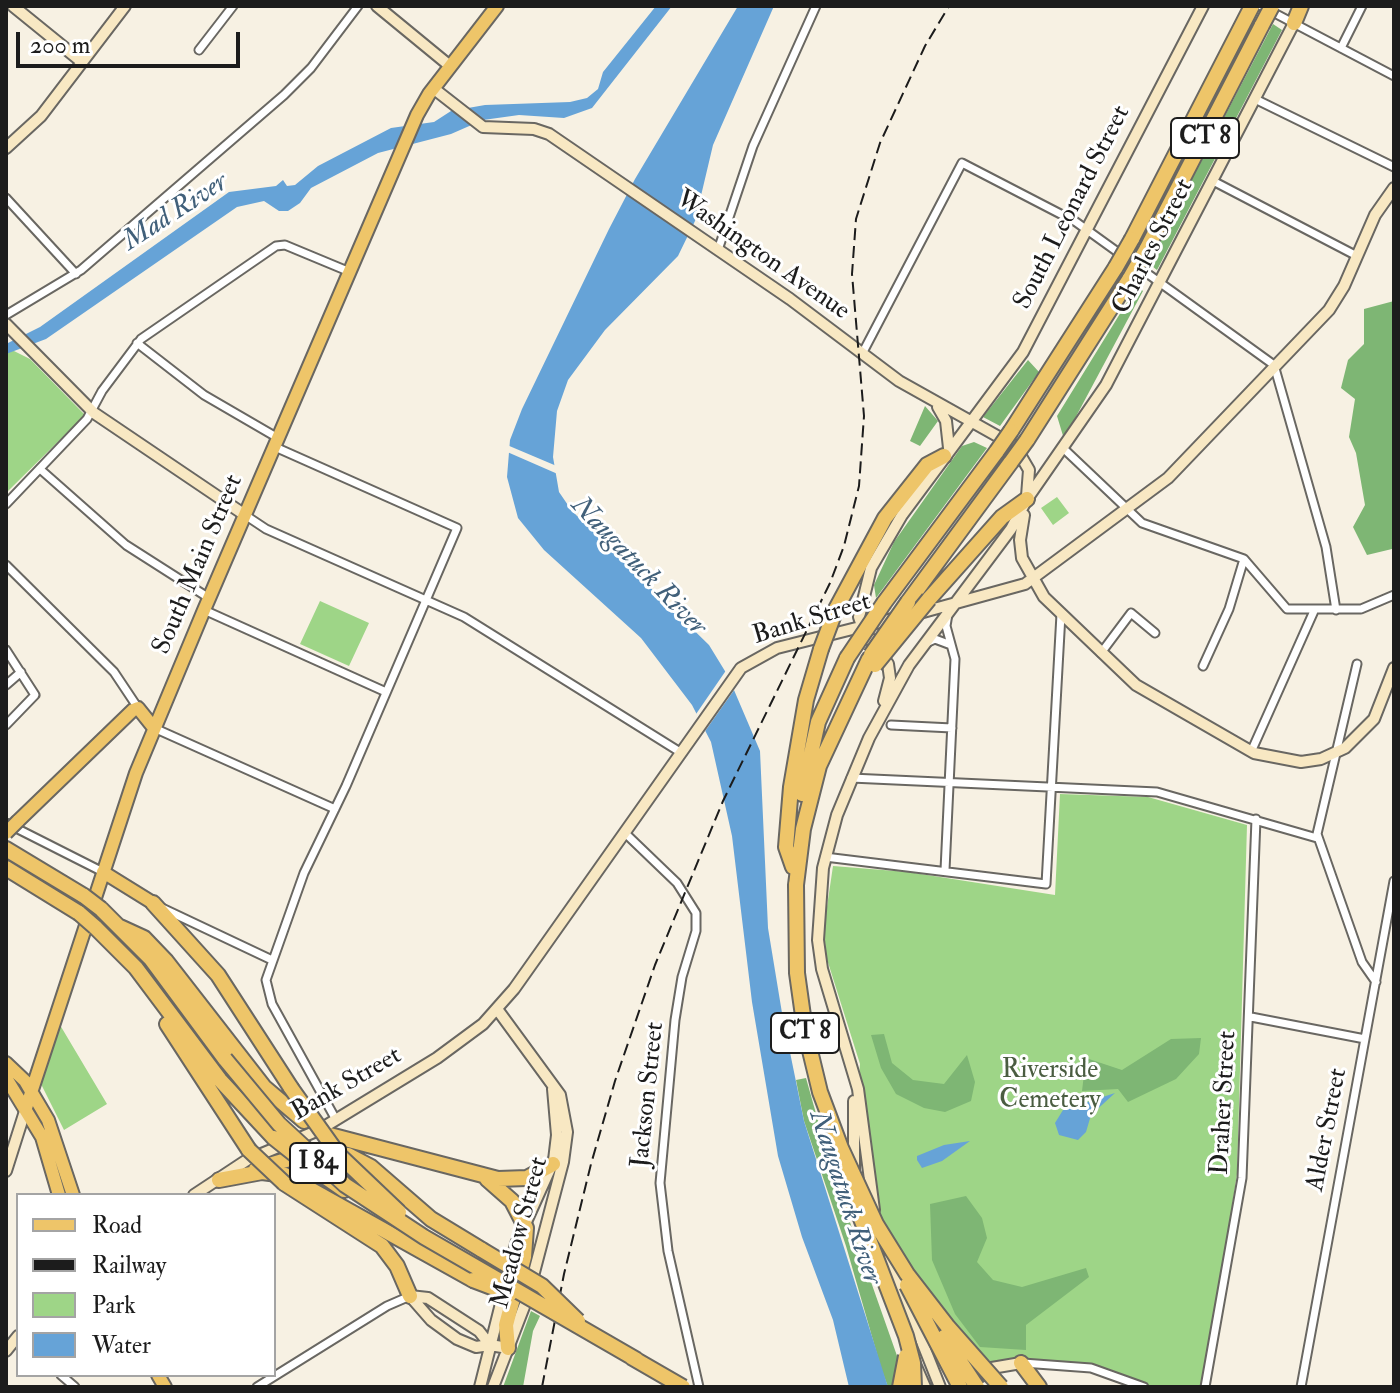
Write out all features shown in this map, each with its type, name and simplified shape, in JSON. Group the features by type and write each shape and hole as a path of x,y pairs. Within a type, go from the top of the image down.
{"highway":[{"name":"CT 8","path":"1000,1387 952,1333 891,1250 863,1199 830,1121 805,1030 796,958 796,885 808,804 833,729 874,657 908,602 1027,440 1130,278 1272,6"},
{"path":"1294,23 1302,6"},
{"name":"CT 8","path":"977,1387 902,1276 845,1177 817,1088 795,978 793,867 809,757 818,722 847,658 1011,431 1116,267 1249,12"},
{"path":"793,867 786,847 791,787 806,700 821,642 885,518 927,465 947,452"},
{"path":"874,657 1002,517 1027,499"},
{"name":"I 84","path":"6,849 84,896 120,927 161,972 261,1104 318,1162 372,1204 476,1274 538,1303 684,1387"},
{"name":"I 84","path":"6,868 79,913 128,959 220,1080 274,1138 308,1165 432,1242 684,1387"},
{"path":"153,903 218,975 291,1088 348,1165 432,1242"},
{"path":"120,927 144,938 166,961 264,1087 304,1121 326,1134 476,1175 520,1180 553,1164"},
{"path":"128,959 135,979 249,1150 284,1183 382,1246 397,1266 410,1296"},
{"path":"805,1030 816,1093 833,1151 903,1336 906,1361 900,1387"},
{"path":"219,1180 313,1152 348,1155 371,1167 431,1219 542,1286 589,1333"},
{"path":"237,1176 273,1173 296,1180 476,1274"},
{"path":"476,1175 506,1194 524,1224 526,1245 506,1325 508,1348"},
{"path":"845,1177 906,1336 913,1363 914,1387"},
{"path":"902,1276 960,1387"},
{"path":"1021,1363 1039,1387"}],"main road":[{"path":"14,6 82,62"},
{"path":"6,148 35,123 125,6"},
{"path":"377,6 450,66"},
{"name":"South Main Street","path":"6,1171 103,872 154,728 206,604 413,124 433,88 497,6"},
{"name":"South Leonard Street","path":"861,626 859,613 869,575 892,530 1023,352 1203,6"},
{"name":"Charles Street","path":"879,718 923,646 1011,529 1027,499 1110,380 1294,23"},
{"name":"Washington Avenue","path":"433,88 489,129 545,132 703,239 862,354 931,400 1021,453 1029,470 1027,499"},
{"name":"Bank Street","path":"197,1193 247,1160 311,1134 448,1051 497,1009 625,833 732,678 761,655 821,642 861,626 950,608 1032,580 1168,478 1329,310 1375,215 1394,188"},
{"path":"6,322 91,411 245,515"},
{"path":"931,400 946,421 947,452"},
{"path":"1027,499 1020,547 1032,580 1061,614 1144,691 1251,752 1294,762 1336,753 1371,724 1394,668"},
{"path":"869,575 867,593 872,608 892,619"},
{"path":"861,626 874,657"},
{"path":"821,642 856,640 874,657 888,664 890,678 879,718 851,778 825,857 818,912 819,954 854,1075 880,1236 941,1387 982,1369 1021,1363"},
{"path":"6,833 12,822 138,708 154,728"},
{"path":"103,872 153,903"},
{"name":"Meadow Street","path":"493,1387 520,1323 565,1151 562,1098 553,1089 537,1059 497,1009"},
{"path":"6,1063 31,1089 57,1140 72,1193"},
{"path":"854,1075 853,1216 925,1387"},
{"path":"6,1078 45,1144 58,1193"},
{"name":"Meadow Street","path":"480,1387 524,1224 553,1164 557,1135 553,1089"},
{"path":"410,1296 431,1320 457,1339 476,1347 490,1345 508,1348"},
{"path":"410,1296 424,1296 479,1331 490,1345"}],"street":[{"path":"199,50 233,6"},
{"path":"6,322 76,274 293,87 358,6"},
{"path":"718,250 753,146 816,6"},
{"path":"1261,6 1394,76"},
{"path":"1341,48 1362,6"},
{"path":"1255,99 1394,167"},
{"path":"862,354 962,163 1088,229 1274,365 1316,505 1336,610"},
{"path":"1213,181 1357,256"},
{"path":"6,198 76,274"},
{"path":"6,504 91,411 137,343 279,245 350,272"},
{"path":"137,343 214,402 276,442 457,527 335,809 304,873 266,980 269,998 335,1118"},
{"path":"1064,449 1149,527 1244,559 1284,608 1314,611 1366,608 1394,595"},
{"path":"40,469 126,545 206,604 386,692"},
{"path":"245,515 262,528 427,599 494,635 680,752"},
{"path":"1203,666 1229,609 1244,559"},
{"path":"6,565 119,677 138,708"},
{"path":"945,870 952,728 953,646 946,626 950,608"},
{"path":"1251,752 1314,611"},
{"path":"1101,653 1131,613 1155,633"},
{"path":"825,857 1046,884 1061,614"},
{"path":"923,646 935,639 953,646"},
{"path":"6,650 34,697 6,725"},
{"path":"1357,664 1317,838 1362,962 1376,982"},
{"path":"6,685 21,672"},
{"path":"891,725 952,728"},
{"path":"154,728 335,809"},
{"path":"851,778 1157,792 1317,838"},
{"name":"Draher Street","path":"1205,1387 1242,1178 1251,1017 1256,819"},
{"path":"12,822 103,872"},
{"name":"Jackson Street","path":"625,833 677,883 696,913 696,931 682,977 675,1020 660,1183 668,1251 699,1387"},
{"name":"Alder Street","path":"1301,1387 1394,881"},
{"path":"153,903 272,960"},
{"path":"1251,1017 1365,1039"},
{"path":"276,1375 395,1301 410,1296"},
{"path":"1021,1363 1091,1368 1144,1387"}],"green space":[{"path":"1273,24 1282,30 1157,270 1148,263"},
{"path":"1137,286 1143,291 1064,439 1057,416"},
{"path":"1394,301 1394,541 1392,549 1367,555 1353,527 1365,505 1356,453 1349,437 1355,399 1341,388 1348,360 1364,344 1364,309"},
{"path":"6,347 30,359 85,415 6,493"},
{"path":"1028,360 1039,372 1000,426 983,417"},
{"path":"925,406 938,421 920,446 910,441"},
{"path":"974,442 987,448 876,598 874,585 894,542 962,446"},
{"path":"1057,497 1069,513 1053,525 1041,508"},
{"path":"320,601 369,623 349,666 300,644"},
{"name":"Riverside Cemetery","path":"1060,794 1148,797 1247,825 1237,1174 1204,1387 1144,1387 1103,1371 1070,1366 996,1366 948,1327 871,1208 858,1089 860,1064 826,956 824,927 833,866 908,872 1055,895"},
{"path":"60,1025 107,1104 64,1130 41,1084"},
{"path":"884,1034 892,1063 913,1080 944,1084 967,1055 975,1082 971,1101 945,1112 924,1108 896,1094 881,1068 871,1035"},
{"path":"1201,1038 1199,1054 1176,1079 1128,1102 1118,1089 1082,1091 1086,1058 1122,1070 1171,1039"},
{"path":"806,1078 833,1174 908,1387 888,1387 881,1368 846,1246 804,1121 796,1080"},
{"path":"966,1196 982,1218 987,1238 977,1262 993,1280 1022,1287 1086,1268 1089,1277 1026,1325 1026,1350 980,1347 955,1314 932,1260 930,1204"},
{"path":"531,1311 540,1316 533,1331 523,1387 503,1387"}],"water":[{"path":"656,6 672,6 592,108 564,118 519,115 483,120 451,134 378,153 311,188 300,203 288,211 279,211 264,201 237,207 46,339 6,354 6,344 40,327 229,192 276,186 283,180 287,186 295,185 318,166 391,128 434,122 451,111 485,105 570,102 587,98 598,89 603,72"},
{"path":"738,6 774,6 713,145 695,221 678,256 605,330 568,380 557,411 553,457 559,492 572,511 709,645 728,676 760,751 768,928 782,1013 804,1121 888,1387 849,1387 833,1320 802,1237 778,1156 752,1002 732,836 711,742 692,705 641,638 544,550 518,518 507,477 510,440 522,409 609,229 635,179"},
{"path":"1115,1093 1091,1115 1086,1132 1078,1140 1059,1135 1055,1123 1063,1110"},
{"path":"970,1141 942,1161 922,1168 917,1160 917,1156 944,1145"}],"pier":[{"path":"507,445 559,467 560,475 505,451"},
{"path":"727,669 737,686 703,734 694,717"}],"railway":[{"path":"542,1387 564,1274 591,1164 615,1081 655,965 723,801 830,583 844,546 859,486 864,416 852,274 856,219 880,143 925,46 949,6"}],"water label":[{"name":"Mad River","path":"176,213"},
{"name":"Naugatuck River","path":"638,567"},
{"name":"Naugatuck River","path":"844,1198"}]}
